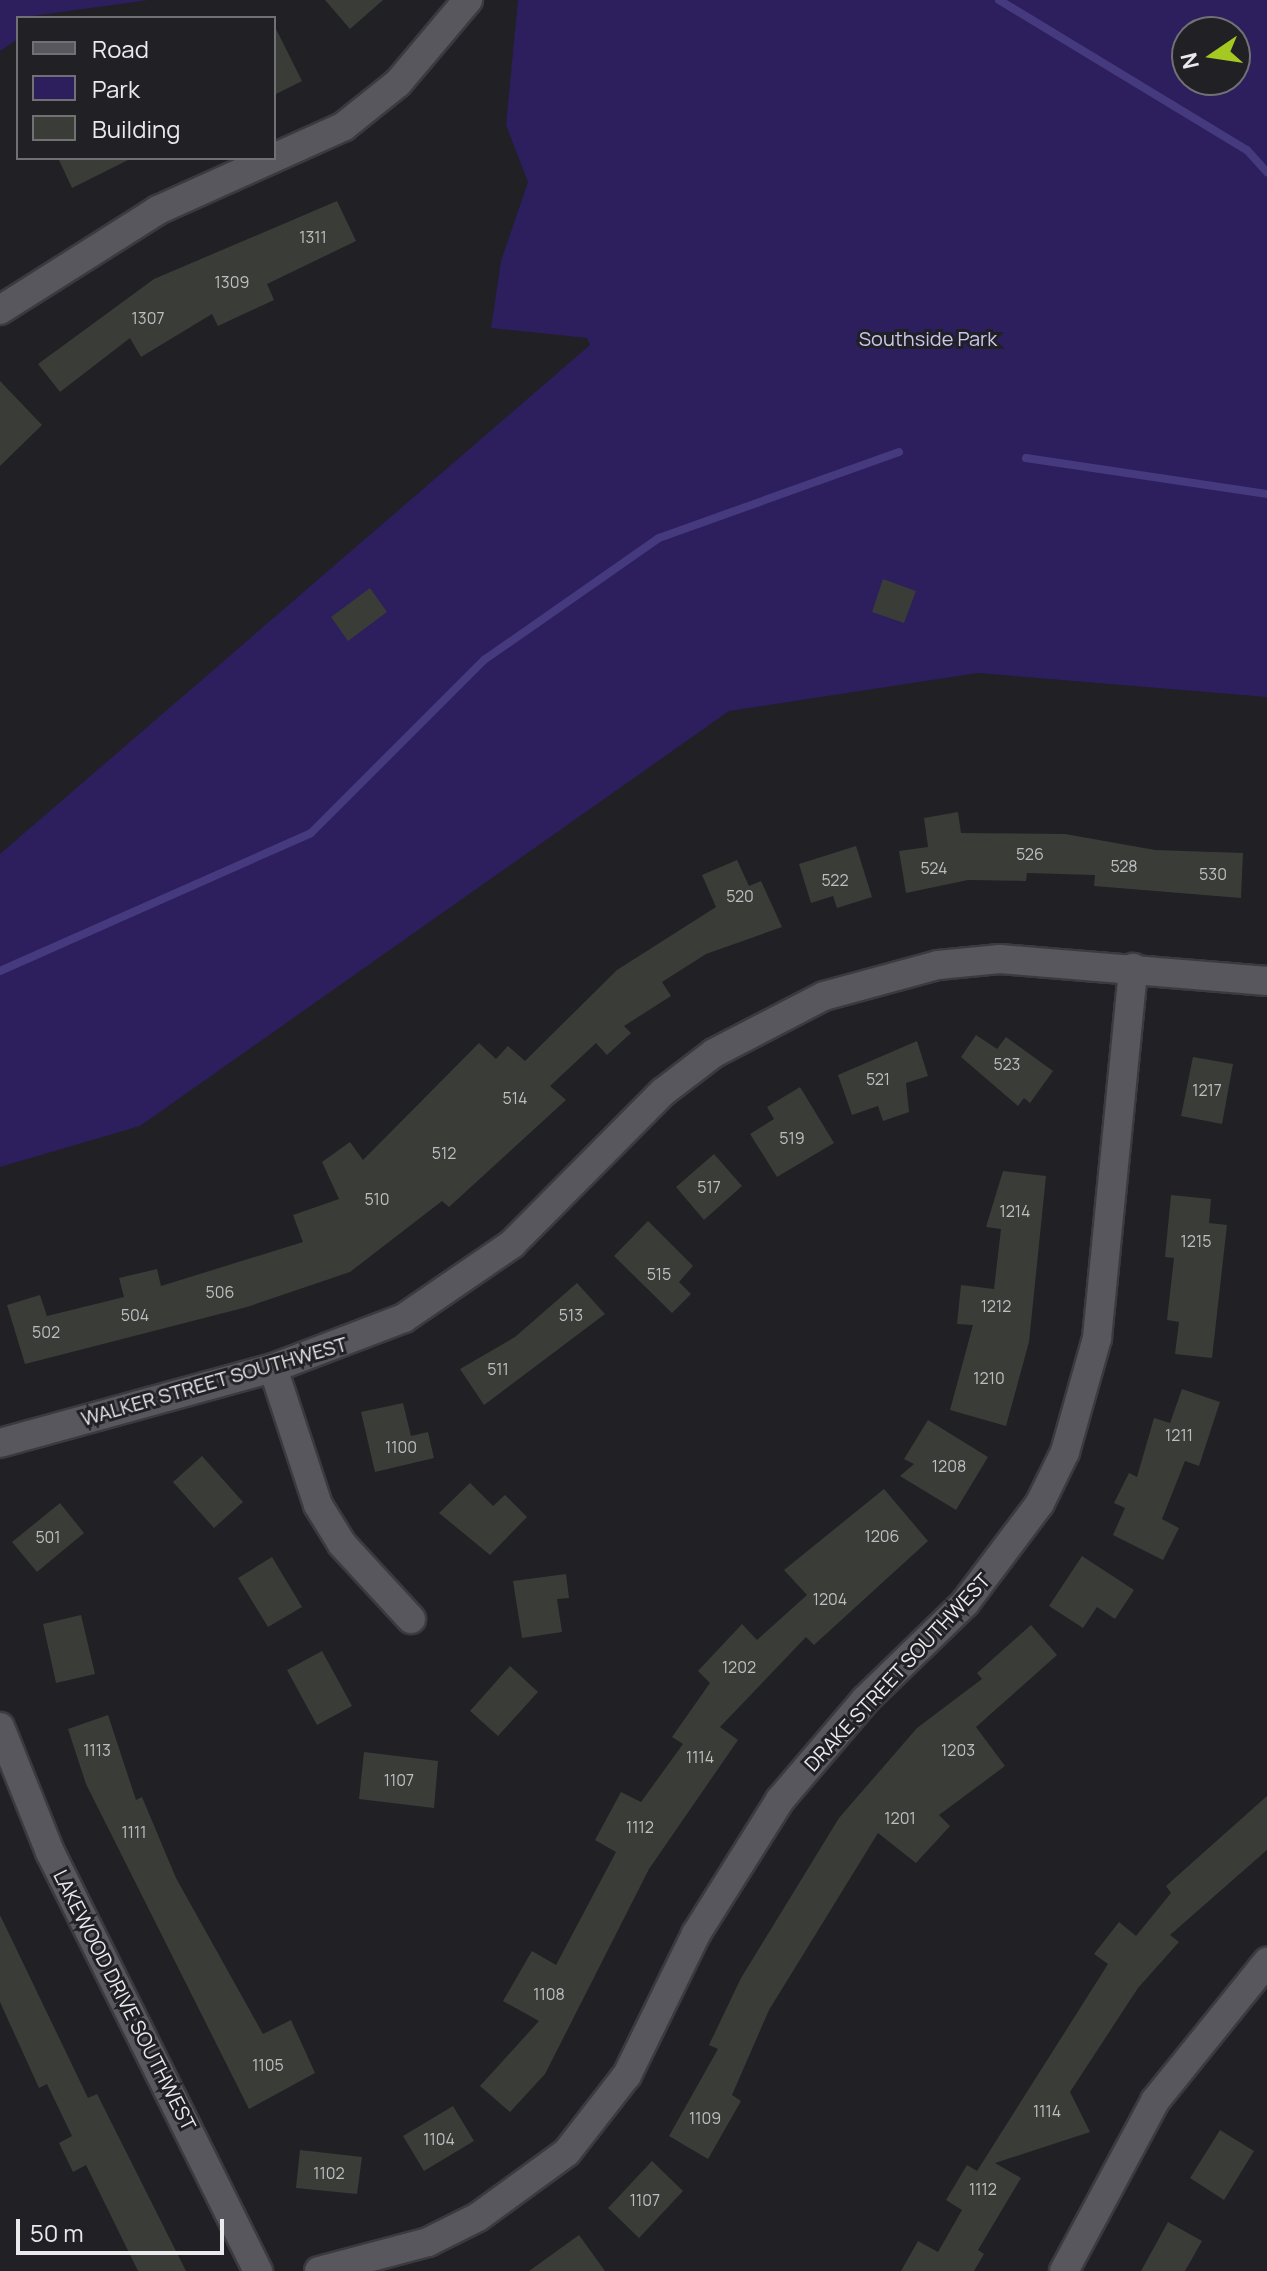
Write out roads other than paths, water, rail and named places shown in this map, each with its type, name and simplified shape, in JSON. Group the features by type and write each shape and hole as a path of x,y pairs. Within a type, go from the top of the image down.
{"street":[{"path":"276,158 343,127 398,83 468,0"},
{"path":"0,310 134,223 271,160"},
{"name":"WALKER STREET SOUTHWEST","path":"0,1443 340,1347 460,1284 525,1233 663,1092 767,1021 824,996 938,965 1000,959 1267,981"},
{"name":"DRAKE STREET SOUTHWEST","path":"319,2271 428,2242 478,2217 567,2152 627,2075 696,1934 780,1800 865,1700 965,1603 1040,1503 1065,1452 1097,1338 1133,968"},
{"path":"273,1368 318,1505 342,1544 411,1619"},
{"name":"LAKEWOOD DRIVE SOUTHWEST","path":"0,1727 50,1852 258,2271"},
{"path":"1064,2271 1155,2101 1267,1962"}],"waterway":[{"path":"999,0 1247,150 1267,172"},
{"path":"0,971 311,833 484,660 659,538 899,452"},
{"path":"1026,458 1267,494"}],"park label":[{"name":"Southside Park","path":"928,338"}]}
